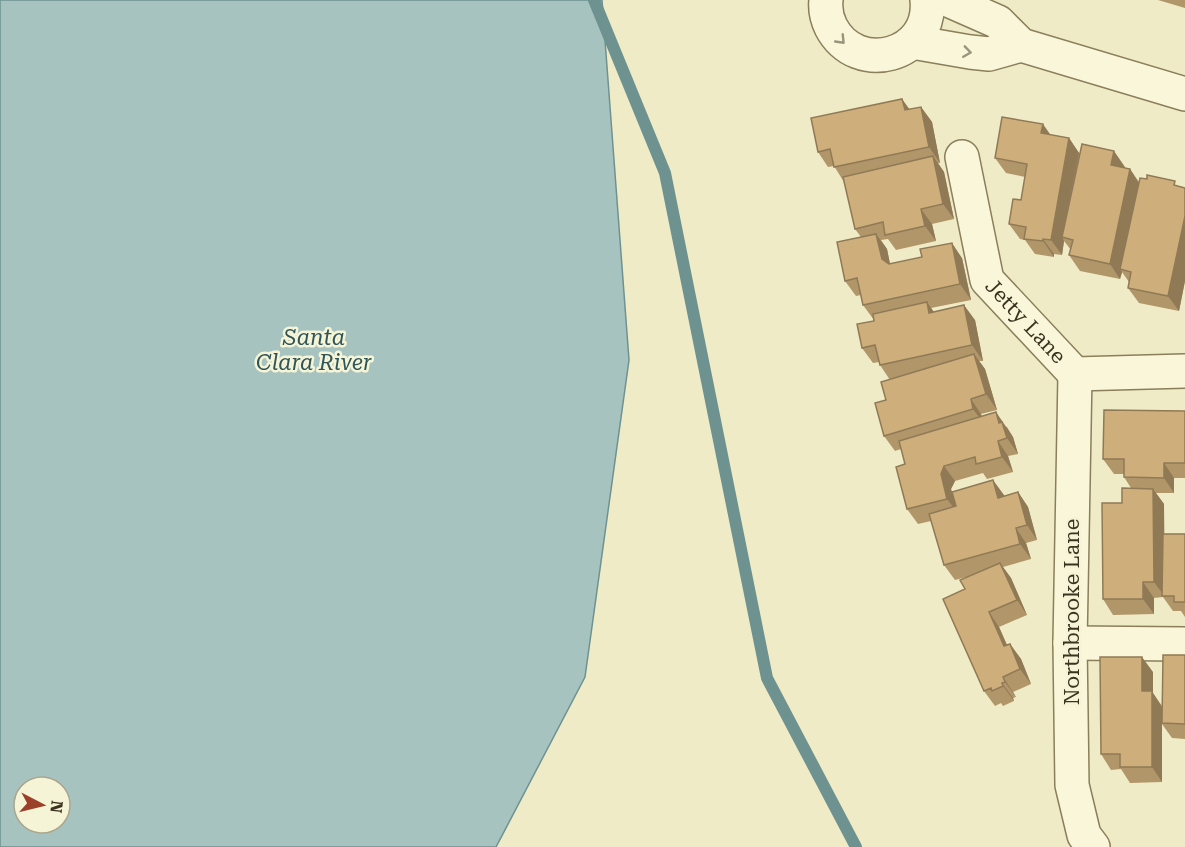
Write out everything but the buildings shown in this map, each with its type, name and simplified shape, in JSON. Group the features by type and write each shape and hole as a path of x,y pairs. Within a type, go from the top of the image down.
{"street":[{"path":"826,0 828,21 836,36 849,48 864,54 881,56 897,52 912,42 921,31 926,18 927,0"},
{"path":"948,0 998,22 1021,45 1185,94"},
{"path":"912,42 988,54 1021,45"},
{"name":"Jetty Lane","path":"962,157 987,280 1075,374"},
{"path":"1075,374 1185,371"},
{"name":"Northbrooke Lane","path":"1075,374 1071,643 1072,784 1084,835 1093,847"},
{"path":"1071,643 1185,644"}],"water":[{"name":"Santa Clara River","path":"0,0 602,0 629,360 585,677 496,847 0,847"}],"waterway":[{"path":"594,0 665,173 767,678 856,847"}]}
